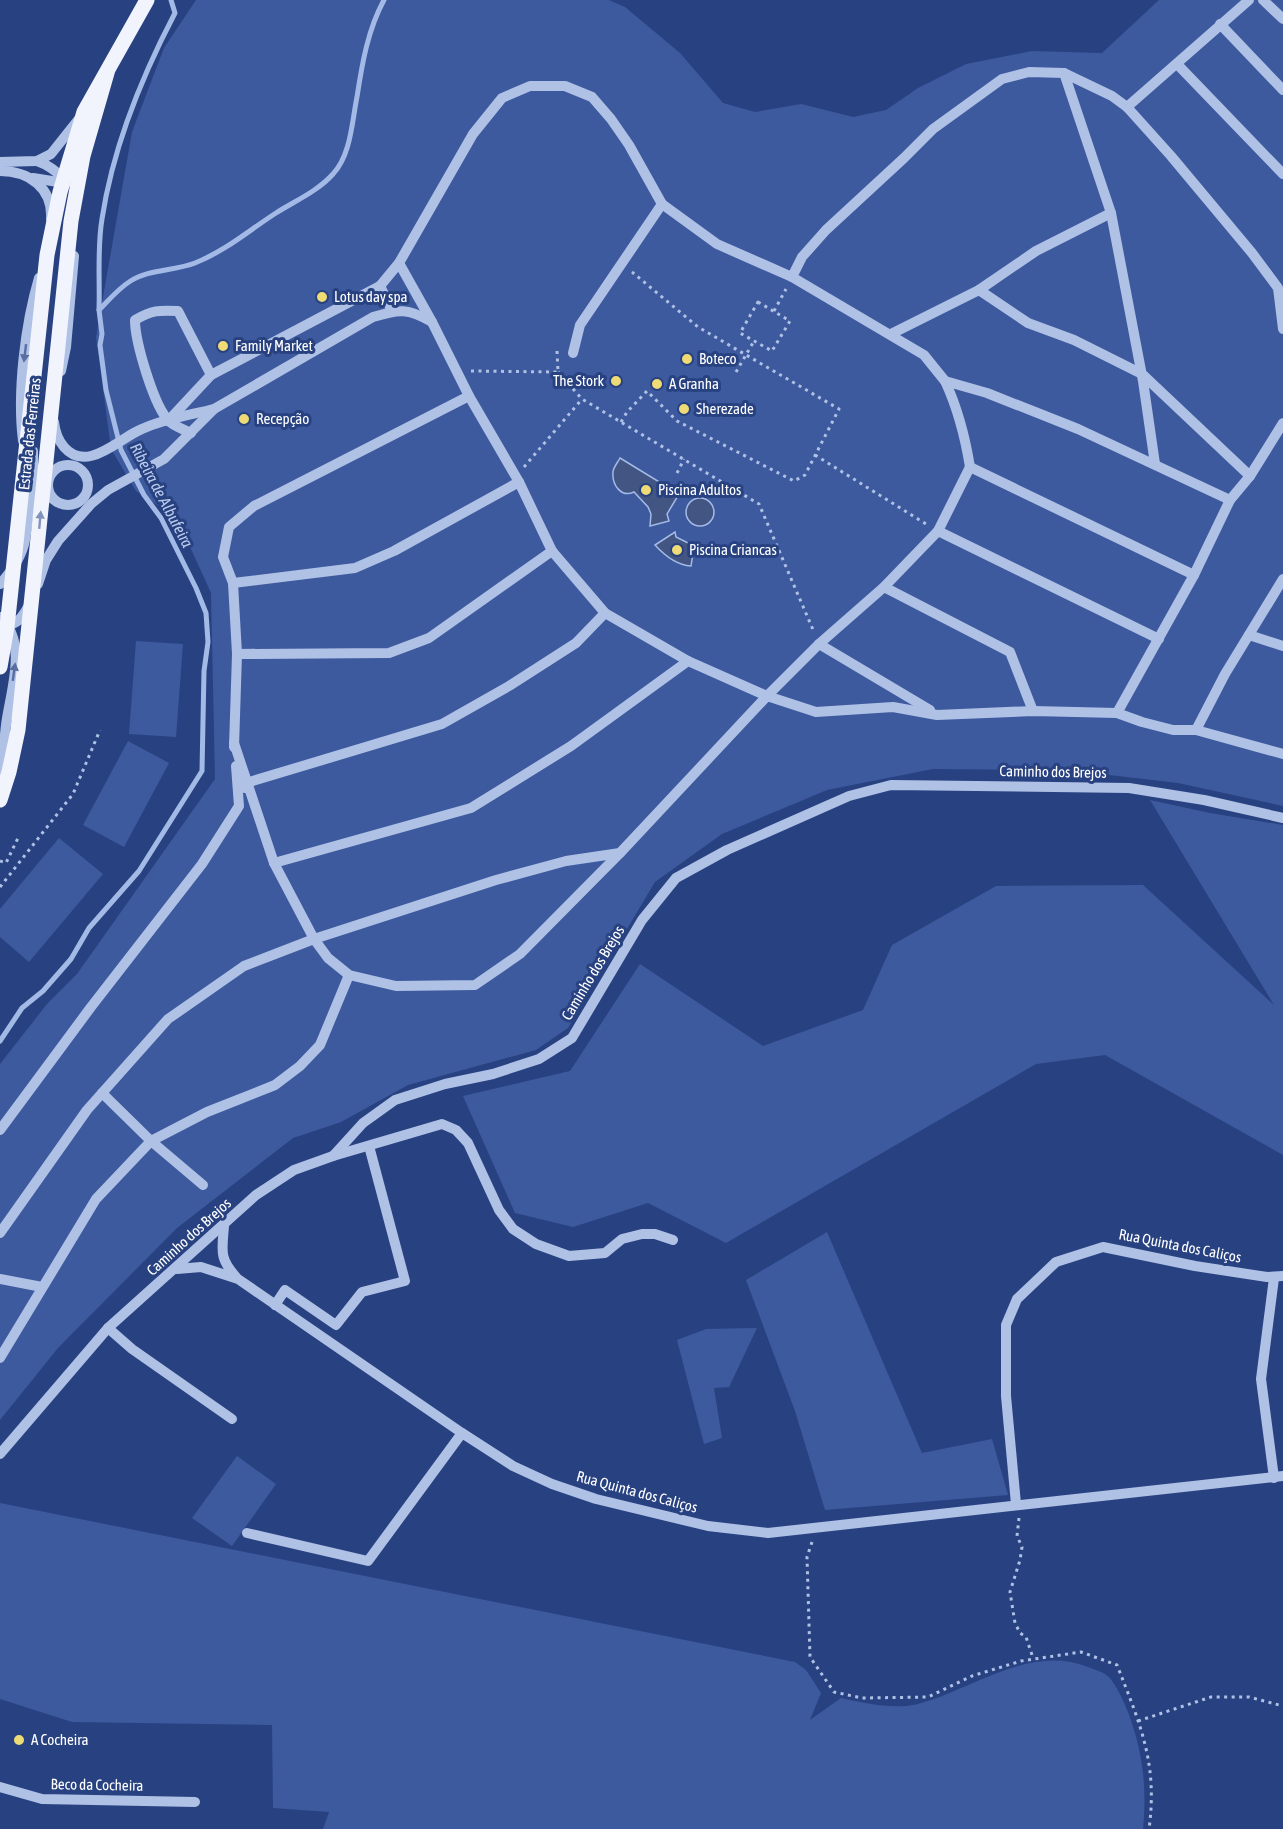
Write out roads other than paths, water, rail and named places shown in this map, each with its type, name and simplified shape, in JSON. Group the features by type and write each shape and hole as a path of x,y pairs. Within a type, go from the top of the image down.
{"main road":[{"name":"Estrada das Ferreiras","path":"0,667 2,624 12,571 47,255 60,192 84,112 147,0"},
{"name":"Estrada das Ferreiras","path":"1,796 18,730 71,221 86,146 107,74"}],"street":[{"path":"1127,107 1249,0"},
{"path":"1263,0 1283,19"},
{"path":"1220,24 1283,90"},
{"path":"1177,64 1283,174"},
{"path":"792,277 802,257 826,230 933,129 964,105 1002,79 1029,72 1064,74 1112,96 1127,107 1200,191 1281,290 1283,329"},
{"path":"1064,74 1111,213 1142,374 1155,464"},
{"path":"168,421 211,375 380,286 399,263 473,134 502,98 530,86 565,86 592,97 611,119 662,204 717,244 792,277 924,355 945,381 957,407 965,436 970,468 938,531 884,587 819,644 767,696 620,853 520,954 475,985 396,986 349,975 328,958 314,939 274,863 234,742"},
{"path":"37,161 51,154 84,112"},
{"path":"0,171 14,171 32,178 58,182 65,180 72,174 86,146"},
{"path":"0,162 37,161 48,165 69,182 74,205"},
{"path":"32,178 43,188 52,209 50,239"},
{"path":"573,353 580,325 662,204"},
{"path":"891,334 979,290 1036,251 1111,213"},
{"path":"25,456 20,418 20,395 31,305 47,255"},
{"path":"399,263 517,480 552,551 605,613 688,661 767,696 816,712 894,707 937,715 1033,711 1117,712 1142,722 1173,730 1196,730 1283,754"},
{"path":"380,286 392,311"},
{"path":"979,290 1028,323 1074,340 1142,374 1250,476"},
{"path":"191,433 168,421 156,398 140,355 135,334 135,320 149,312 178,311 211,375"},
{"path":"0,584 12,571 25,542 28,508 44,481 60,466 73,465 109,448 139,430 214,409 373,317 392,311 414,312 432,322"},
{"path":"39,323 42,349 32,459 57,502"},
{"path":"945,381 987,393 1048,417 1230,500"},
{"path":"239,806 234,742 237,654 233,583 223,557 229,527 254,506 470,396"},
{"path":"52,399 55,430 60,442 71,454 85,458"},
{"path":"2,624 14,626 21,619 33,599 46,560 90,504 124,480 164,459 214,409"},
{"path":"1117,712 1194,575 1230,500 1250,476 1283,423"},
{"path":"73,465 87,475 89,486 74,522"},
{"path":"970,468 1194,575"},
{"path":"233,583 355,568 394,551 517,480"},
{"path":"44,481 48,483 49,493 57,502 64,505 77,504 87,493"},
{"path":"938,531 1159,639"},
{"path":"237,654 388,652 429,638 552,551"},
{"path":"1196,730 1225,674 1283,579"},
{"path":"884,587 1010,652 1033,711"},
{"path":"246,783 442,724 576,643 605,613"},
{"path":"1,796 6,728 16,660 12,633 2,624"},
{"path":"1249,635 1283,646"},
{"path":"819,644 937,715"},
{"path":"274,863 471,807 571,746 688,661"},
{"path":"0,1130 91,1007 202,864 239,806 246,783"},
{"name":"Caminho dos Brejos","path":"0,1454 108,1328 177,1269 256,1196 294,1170 333,1156 363,1123 395,1100 445,1084 493,1074 539,1059 572,1038 642,920 676,878 727,850 849,796 891,785 1129,788 1204,800 1283,818"},
{"path":"0,1233 87,1110 168,1018 244,966 314,939 506,877 566,861 620,853"},
{"path":"0,1358 96,1199 151,1141 207,1112 275,1085 300,1066 320,1045 349,975"},
{"path":"102,1093 151,1141 203,1185"},
{"path":"333,1156 442,1124 456,1130 468,1143 499,1210 513,1229 536,1244 569,1256 605,1253 622,1239 642,1234 655,1234 673,1240"},
{"path":"275,1305 285,1290 336,1325 362,1293 405,1281 369,1146"},
{"path":"224,1226 222,1250 225,1264 238,1280"},
{"name":"Rua Quinta dos Caliços","path":"238,1280 513,1466 552,1484 596,1499 708,1526 768,1533 1016,1504 1279,1477 1261,1379 1279,1277 1194,1266 1103,1247 1056,1262 1017,1299 1006,1325 1006,1396 1016,1504"},
{"path":"177,1269 201,1267 238,1280"},
{"path":"0,1279 42,1287"},
{"path":"108,1328 132,1349 232,1419"},
{"path":"247,1533 368,1561 462,1433"},
{"name":"Beco da Cocheira","path":"0,1787 42,1799 195,1802"}],"waterway":[{"path":"99,310 102,219 113,165 140,87 175,13 171,0"},
{"name":"Ribeira de Albufeira","path":"0,1041 22,1008 43,991 71,959 89,928 139,871 202,771 204,671 208,642 206,613 161,518 144,495 121,450 106,390 100,345 102,334 99,310 121,288 136,278 153,272 187,266 217,252 313,191 333,174 347,148 366,47 384,0"}],"place":[{"name":"Lotus day spa","path":"322,297"},
{"name":"Family Market","path":"223,346"},
{"name":"Boteco","path":"687,359"},
{"name":"The Stork","path":"616,381"},
{"name":"A Granha","path":"657,384"},
{"name":"Sherezade","path":"684,409"},
{"name":"Recepção","path":"244,419"},
{"name":"Piscina Adultos","path":"646,490"},
{"name":"Piscina Criancas","path":"677,550"},
{"name":"A Cocheira","path":"19,1740"}]}
